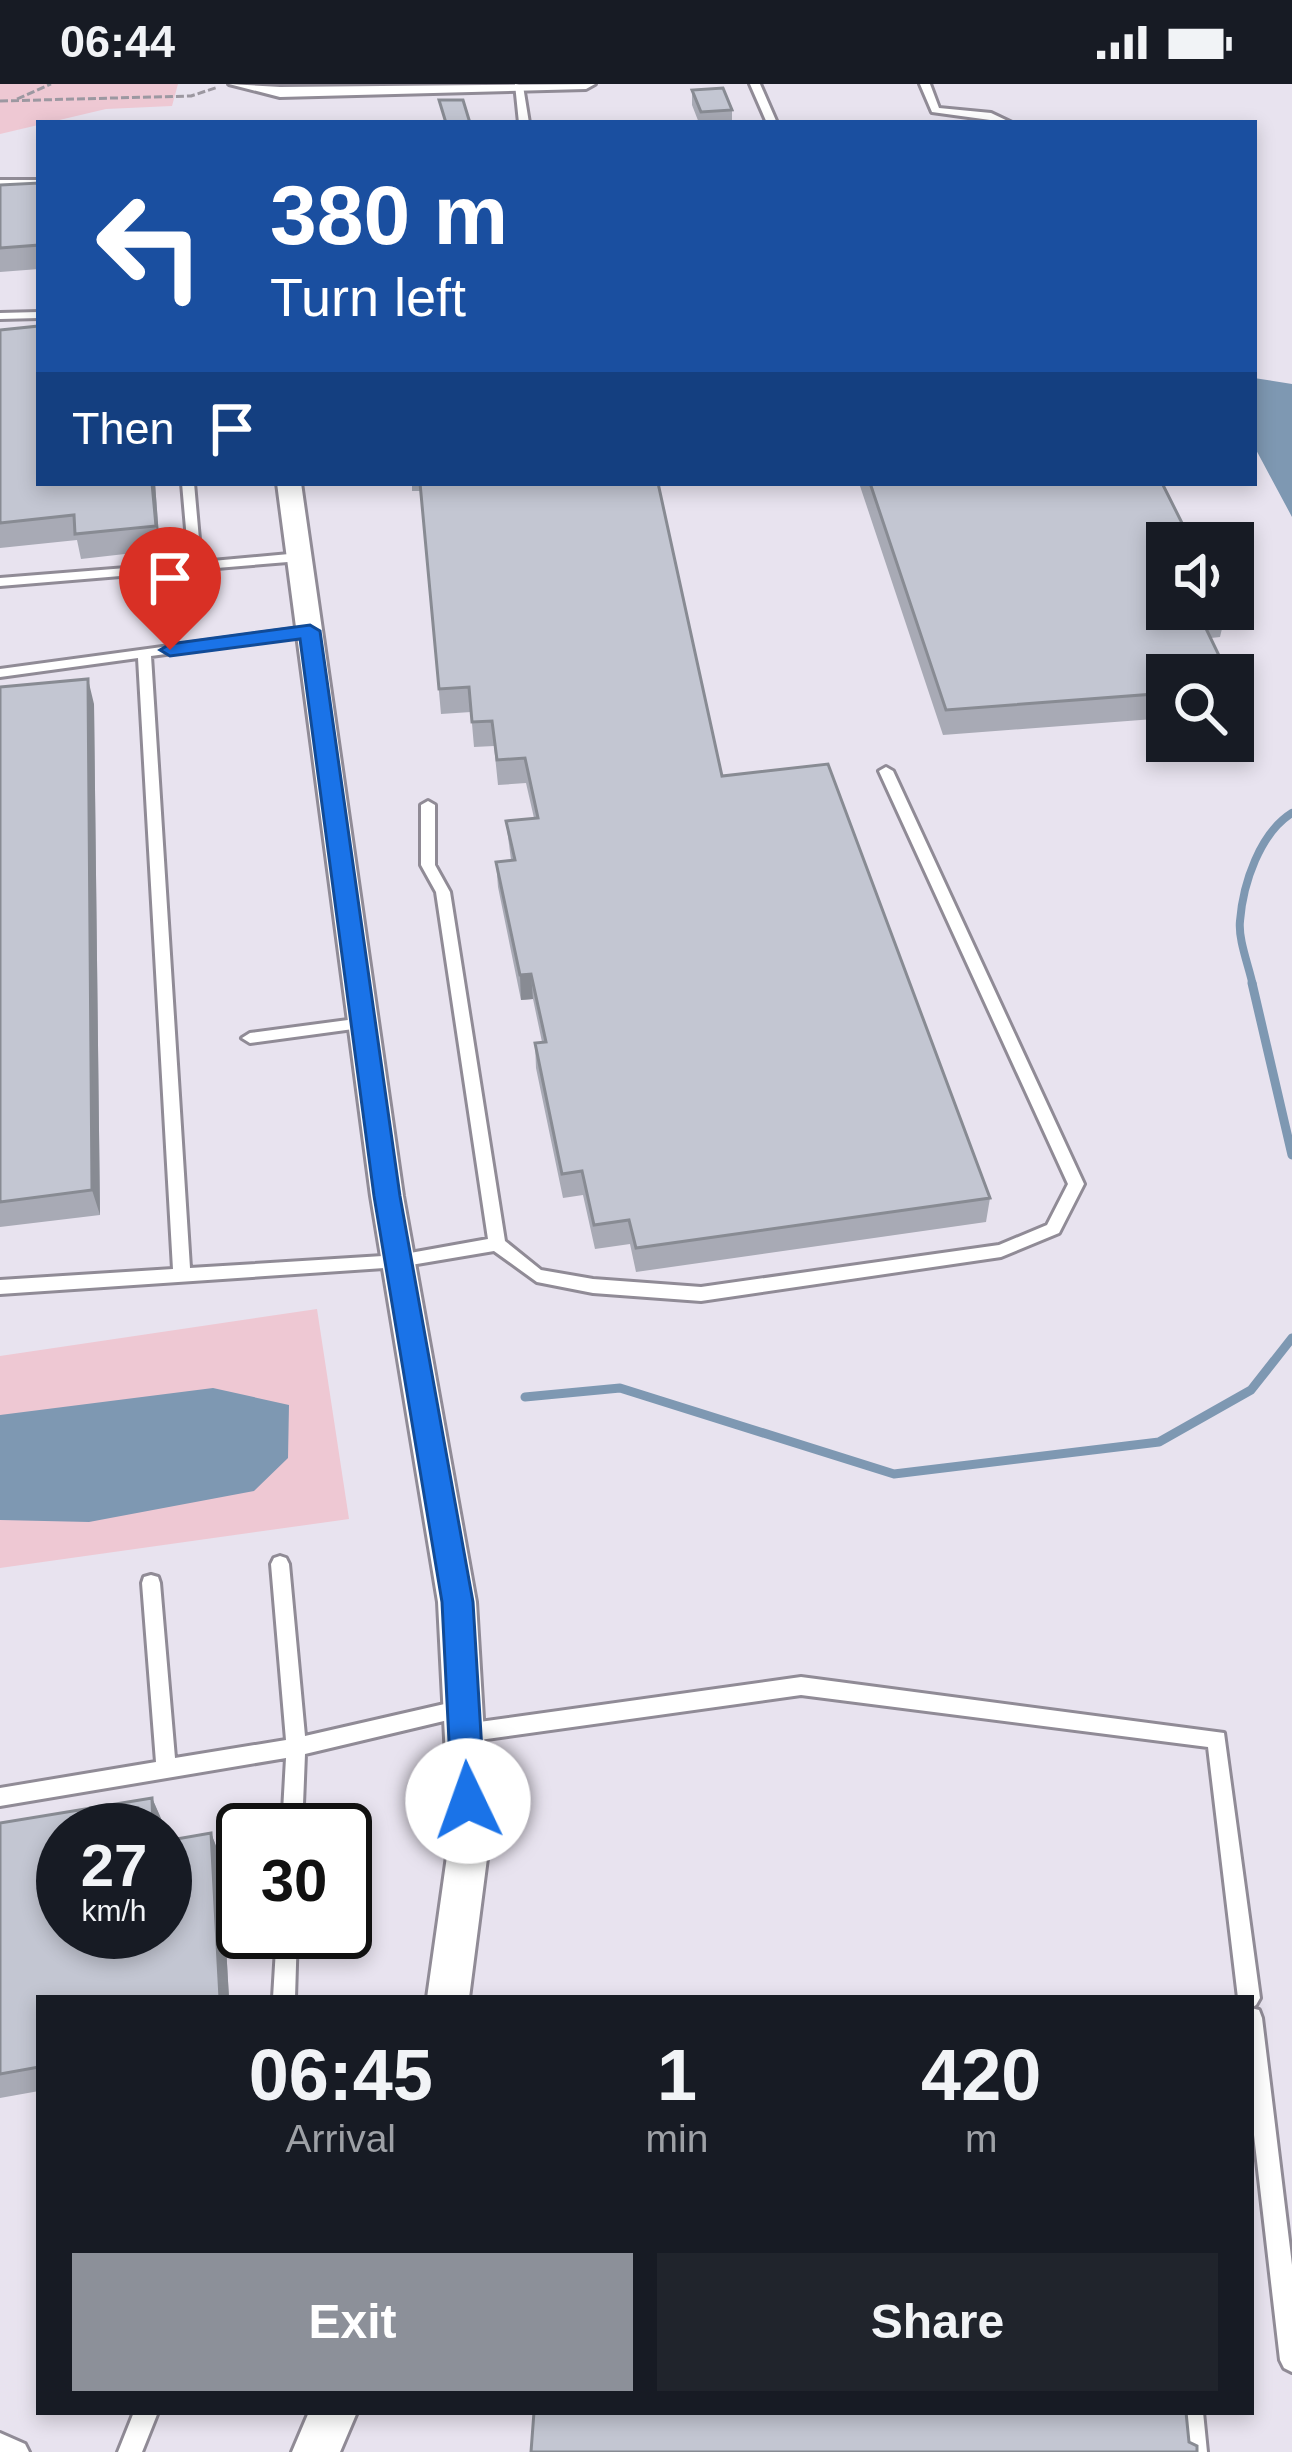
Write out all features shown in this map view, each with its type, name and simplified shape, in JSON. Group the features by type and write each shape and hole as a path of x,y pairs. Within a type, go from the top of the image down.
{"street":[{"path":"238,84 280,92 586,84"},
{"path":"290,486 398,1261 457,1602 470,1835 448,1995"},
{"path":"316,2452 332,2415"}],"lane":[{"path":"755,84 771,120"},
{"path":"925,84 935,120"},
{"path":"518,86 524,120"},
{"path":"935,110 1000,120"},
{"path":"0,183 36,183"},
{"path":"0,316 36,315"},
{"path":"188,486 195,565"},
{"path":"0,582 300,557"},
{"path":"0,673 310,631"},
{"path":"144,653 182,1275"},
{"path":"428,805 428,865 443,892 497,1244 537,1276 593,1286 701,1294 1001,1251 1053,1229 1076,1184 886,771"},
{"path":"250,1038 363,1023"},
{"path":"0,1287 398,1261 497,1244"},
{"path":"280,1564 296,1747 293,1803"},
{"path":"151,1583 166,1769"},
{"path":"0,1797 464,1721 801,1686 1217,1739 1249,1995"},
{"path":"284,1995 286,1959"},
{"path":"1254,2043 1292,2360"},
{"path":"130,2452 145,2415"},
{"path":"1191,2415 1195,2452"},
{"path":"0,2444 17,2452"}],"path":[{"path":"14,101 51,84"},
{"path":"0,101 191,96 227,84"}],"shaded area":[{"path":"0,84 178,84 172,106 106,109 59,120 36,120 36,126 0,134"},
{"path":"317,1309 349,1519 0,1568 0,1356"}],"water":[{"path":"1257,378 1292,384 1292,517 1257,452"},
{"path":"213,1388 289,1405 288,1458 254,1491 89,1522 0,1520 0,1415"}],"building":[{"path":"723,88 732,110 701,112 692,90"},
{"path":"439,100 463,100 469,120 445,120"},
{"path":"36,183 36,245 0,248 0,185"},
{"path":"36,326 36,486 152,486 156,526 75,534 74,515 0,523 0,330"},
{"path":"420,486 659,486 722,776 828,764 990,1198 636,1248 629,1220 594,1225 582,1171 562,1174 535,1043 546,1042 531,974 520,975 496,862 515,860 506,821 538,818 525,758 497,760 492,721 472,722 469,687 439,689"},
{"path":"871,486 1164,486 1182,522 1146,522 1146,630 1207,630 1218,654 1146,654 1146,695 946,710"},
{"path":"88,679 92,1190 0,1202 0,687"},
{"path":"36,1817 36,1959 192,1959 192,1836 211,1833 220,1995 36,1995 36,2068 0,2074 0,1823"},
{"path":"534,2415 1186,2415 1189,2442 1197,2446 1197,2452 531,2452"}],"waterway":[{"path":"1253,986 1240,928 1245,891 1262,846 1292,813"},
{"path":"1252,983 1292,1155"},
{"path":"525,1397 620,1388 894,1474 1159,1442 1251,1390 1292,1338"}],"route":[{"path":"170,650 310,631 387,1196 457,1602 468,1801"}]}
